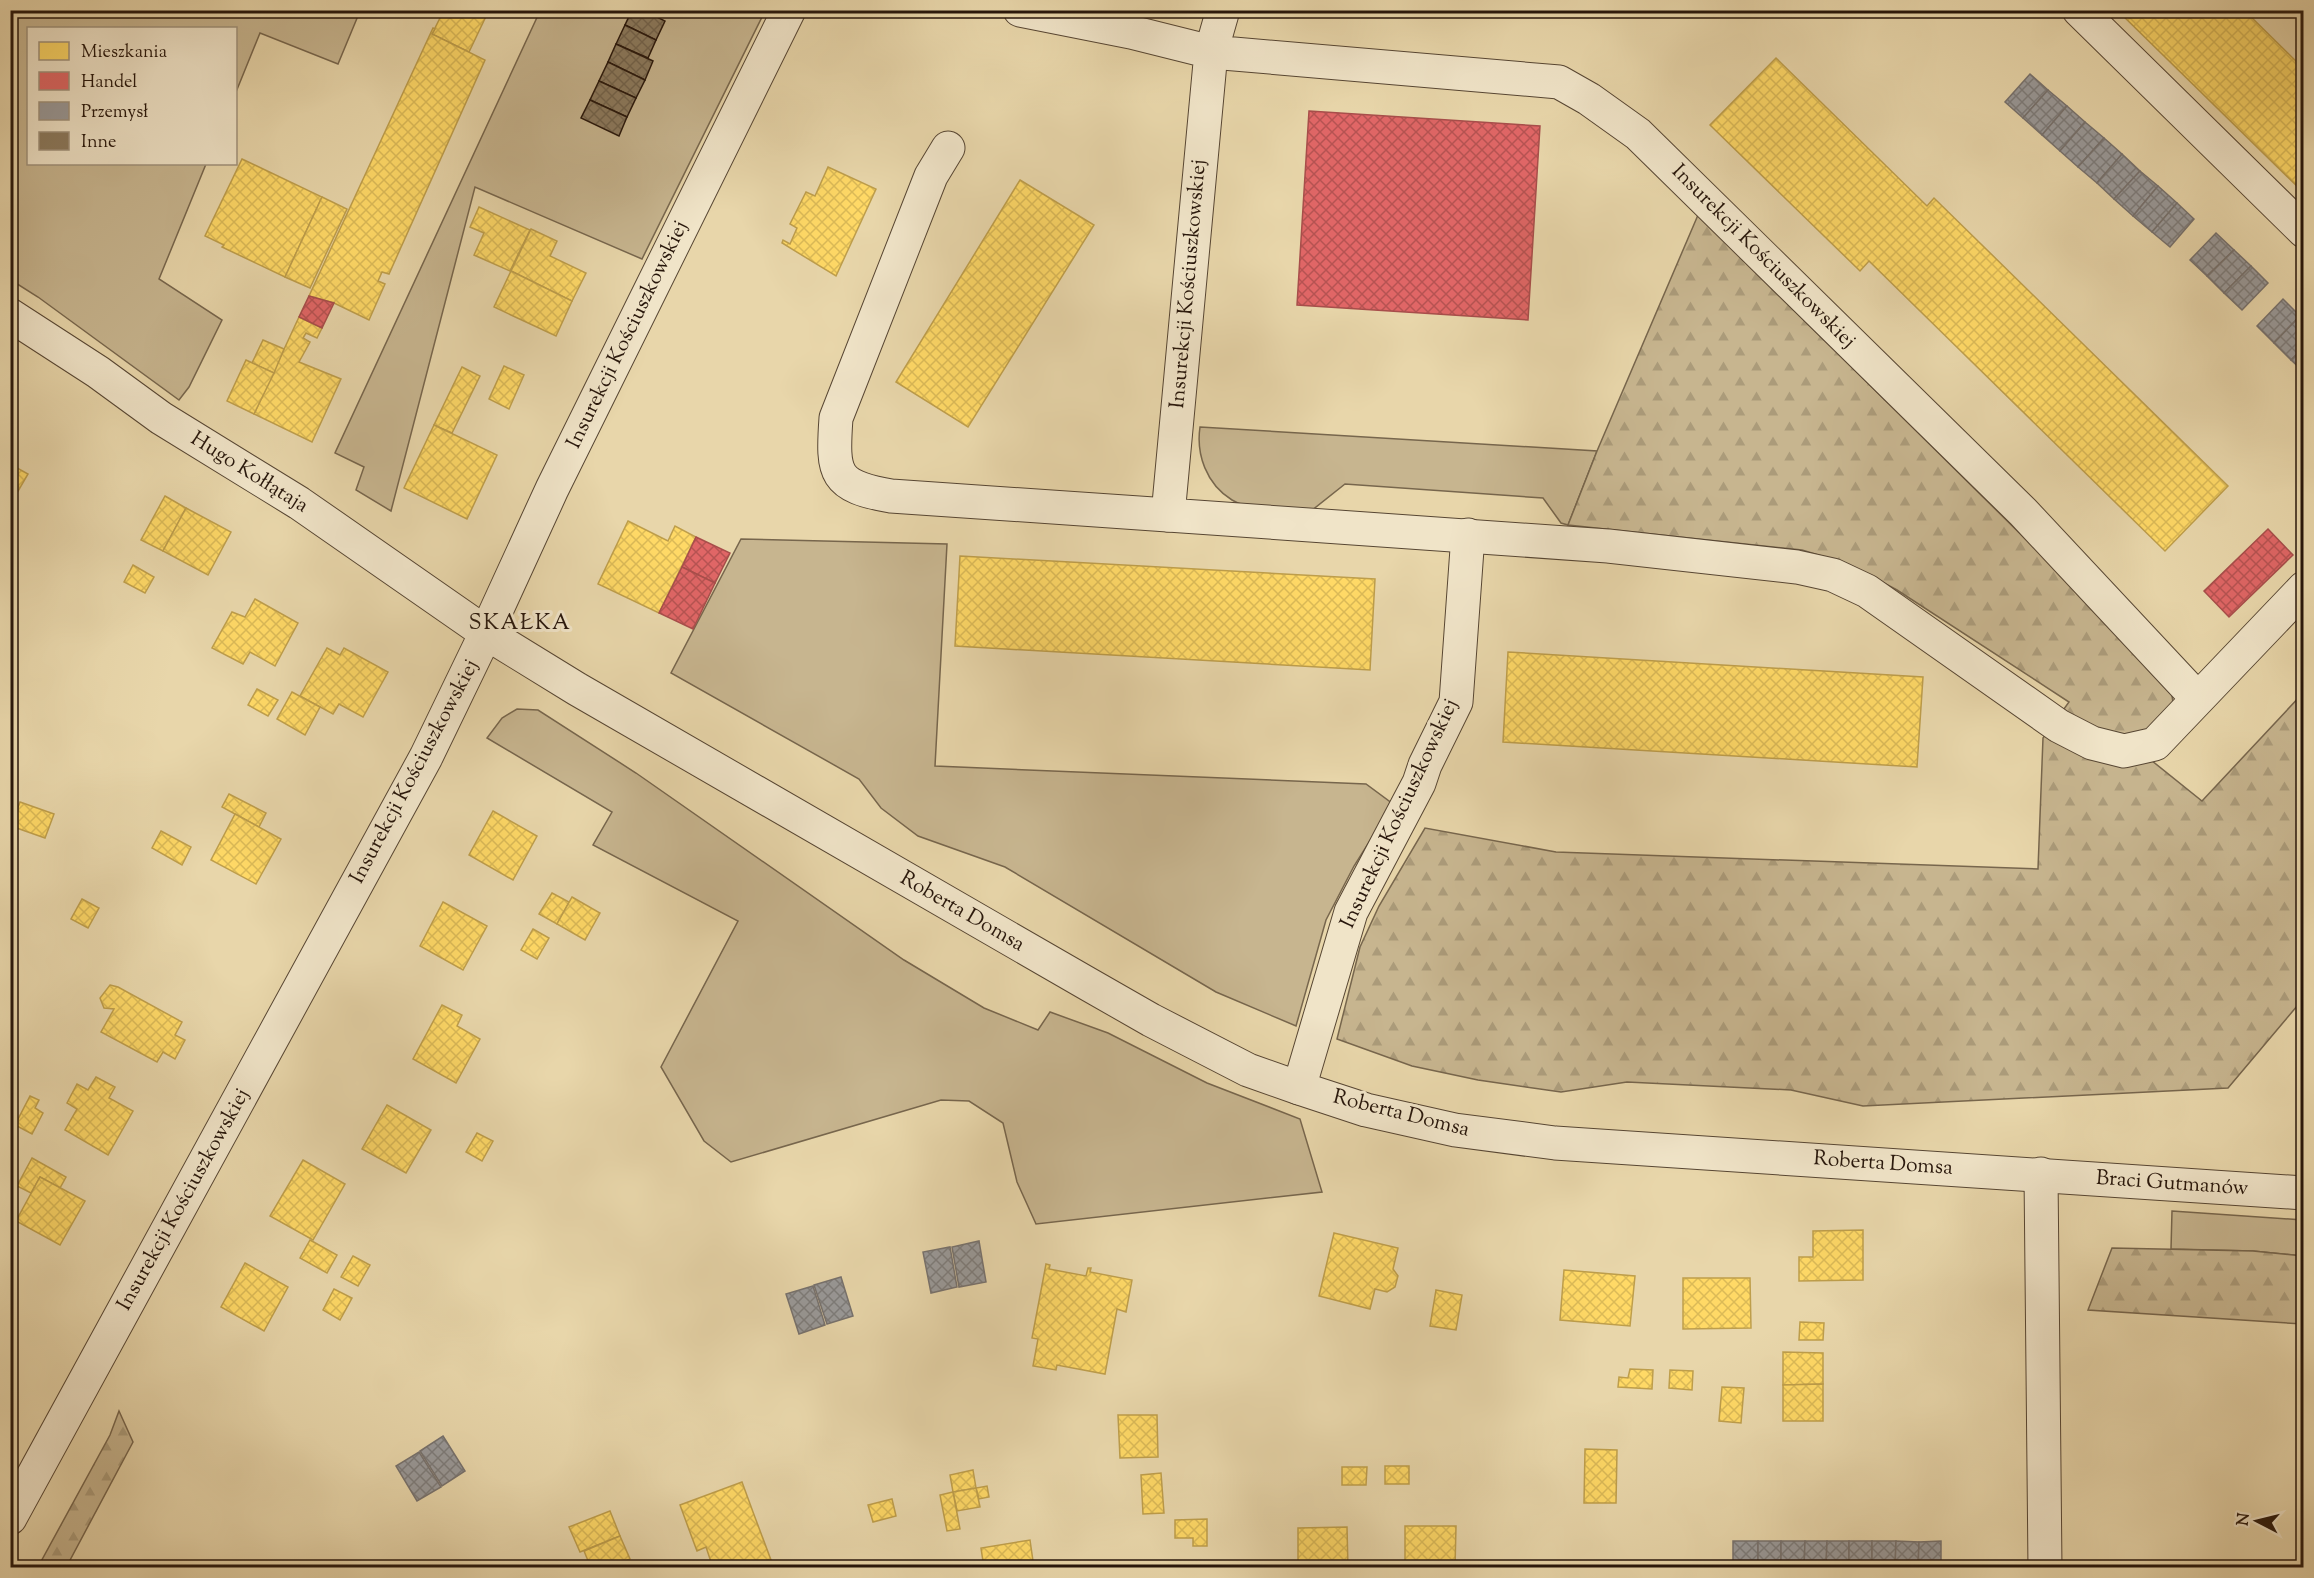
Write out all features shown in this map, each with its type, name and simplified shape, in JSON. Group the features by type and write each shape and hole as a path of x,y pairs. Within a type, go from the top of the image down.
{"street":[{"name":"Insurekcji Kościuszkowskiej","path":"10,1518 426,757 552,489 789,10"},
{"name":"Insurekcji Kościuszkowskiej","path":"1020,10 1131,32 1211,52 1559,82 1589,99 1638,134 2023,512 2197,698"},
{"name":"Insurekcji Kościuszkowskiej","path":"1168,515 1211,52 1222,10"},
{"path":"2079,10 2304,231"},
{"path":"948,148 931,176 836,418 834,453 842,479 861,490 891,496 1608,546 1785,565 1833,575 1867,591 2059,726 2092,743 2124,751 2155,744 2304,588"},
{"name":"Hugo Kołłątaja","path":"10,315 98,372 161,418 299,502 486,633"},
{"name":"Insurekcji Kościuszkowskiej","path":"1299,1088 1351,912 1419,783 1425,765 1456,702 1468,535"},
{"name":"Roberta Domsa","path":"486,633 577,689 1142,1015 1248,1070 1299,1088 1366,1110 1455,1131 1555,1143 2041,1174"},
{"path":"2041,1174 2045,1568"},
{"name":"Braci Gutmanów","path":"2041,1174 2304,1193"}],"green space":[{"path":"10,11 360,11 338,64 260,33 237,90 237,27 27,27 27,165 206,165 159,279 222,320 189,387 179,400 38,297 11,280"},
{"path":"540,11 765,11 642,259 475,187 391,511 356,490 364,467 335,453"},
{"path":"1698,215 2161,673 2171,688 2173,703 2152,735 2121,736 2202,801 2303,693 2303,999 2228,1088 1863,1106 1791,1090 1627,1082 1561,1092 1478,1080 1412,1066 1337,1039 1360,947 1379,906 1425,828 1556,852 2038,869 2043,738 2069,702 1897,590 1848,564 1802,550 1568,525 1597,451"},
{"path":"1200,427 1597,451 1568,525 1561,523 1543,498 1345,484 1311,511 1270,510 1240,504 1215,486 1202,458"},
{"path":"741,539 947,544 935,766 1366,784 1393,804 1354,866 1326,920 1296,1026 1216,992 1005,867 918,836 881,808 859,779 671,673"},
{"path":"517,709 538,710 636,773 904,960 984,1008 1038,1030 1050,1012 1108,1033 1207,1083 1300,1119 1322,1192 1036,1224 1017,1182 1003,1123 969,1101 941,1100 731,1162 704,1141 661,1067 738,921 593,845 612,812 487,738 502,718"},
{"path":"2172,1211 2303,1220 2303,1256 2253,1251 2171,1249"},
{"path":"2112,1248 2253,1251 2303,1256 2303,1324 2088,1310"},
{"path":"119,1411 133,1442 69,1562 63,1567 38,1567 110,1435"}],"building: Mieszkania":[{"path":"444,10 489,10 469,52 432,34"},
{"path":"1414,10 1535,10 1534,17"},
{"path":"2117,10 2244,10 2304,69 2304,193"},
{"path":"433,28 435,29 432,34 485,60 389,274 382,272 378,281 385,284 369,320 334,303 309,296"},
{"path":"1776,58 1927,206 1934,198 2228,486 2165,551 1869,261 1860,271 1710,125"},
{"path":"242,159 322,197 285,277 222,247 224,245 205,236"},
{"path":"828,167 876,189 836,276 782,243 783,240 790,244 797,228 790,224 806,192 815,196"},
{"path":"1020,180 1094,225 968,427 896,382"},
{"path":"322,197 347,209 310,288 285,277"},
{"path":"479,207 530,230 510,271 474,255 484,233 470,227"},
{"path":"531,229 557,241 550,256 586,273 572,301 511,271"},
{"path":"511,271 572,301 556,336 494,307"},
{"path":"299,317 322,328 317,338 306,333 303,338 310,342 299,362 341,379 312,442 254,414"},
{"path":"263,340 284,349 274,373 252,363"},
{"path":"246,360 274,373 254,414 227,401"},
{"path":"504,366 524,375 509,409 489,399"},
{"path":"462,367 480,376 452,433 434,425"},
{"path":"434,425 497,455 467,519 404,488"},
{"path":"10,464 28,474 10,505"},
{"path":"165,496 186,508 163,551 141,540"},
{"path":"186,508 231,532 208,575 163,551"},
{"path":"628,521 668,541 675,526 696,537 659,613 598,584"},
{"path":"960,556 1375,579 1370,670 955,646"},
{"path":"133,565 154,577 145,593 124,582"},
{"path":"255,599 298,623 275,666 250,652 243,664 212,648 232,612 245,617"},
{"path":"327,648 340,655 344,648 388,672 363,717 339,704 333,714 300,696"},
{"path":"1508,652 1923,677 1917,767 1503,742"},
{"path":"257,689 278,700 268,716 248,705"},
{"path":"292,692 320,707 305,735 277,719"},
{"path":"229,794 266,813 259,827 222,807"},
{"path":"20,802 54,814 45,838 11,826"},
{"path":"493,811 537,836 513,880 469,855"},
{"path":"235,814 281,839 256,884 211,860"},
{"path":"161,831 191,847 182,865 152,848"},
{"path":"552,893 569,902 557,924 539,914"},
{"path":"572,897 600,913 585,940 557,924"},
{"path":"82,899 99,908 88,928 71,919"},
{"path":"443,902 487,926 463,970 420,946"},
{"path":"533,929 549,938 537,959 521,950"},
{"path":"110,985 118,987 182,1022 175,1035 185,1040 175,1059 163,1052 157,1062 101,1032 114,1009 104,1008 100,998"},
{"path":"442,1005 462,1015 457,1026 480,1039 456,1083 413,1059"},
{"path":"96,1077 115,1087 109,1098 133,1111 108,1155 65,1130 77,1109 67,1103 77,1084 88,1090"},
{"path":"30,1096 39,1100 35,1108 43,1113 32,1134 15,1125"},
{"path":"387,1105 431,1130 406,1173 362,1149"},
{"path":"477,1133 493,1141 482,1161 466,1152"},
{"path":"32,1158 66,1177 60,1188 40,1177 31,1193 17,1186"},
{"path":"303,1160 345,1184 313,1240 270,1216"},
{"path":"40,1177 85,1201 60,1245 16,1221"},
{"path":"1863,1230 1863,1280 1799,1281 1799,1257 1813,1257 1813,1231"},
{"path":"1334,1233 1398,1248 1393,1269 1398,1276 1395,1287 1387,1292 1375,1289 1370,1309 1319,1296"},
{"path":"310,1240 337,1255 327,1273 300,1258"},
{"path":"353,1256 370,1265 358,1286 341,1277"},
{"path":"245,1263 288,1287 264,1331 221,1307"},
{"path":"1046,1264 1050,1265 1049,1269 1086,1276 1088,1268 1091,1268 1090,1272 1132,1280 1126,1312 1117,1309 1105,1374 1057,1365 1056,1370 1033,1366 1038,1339 1032,1338"},
{"path":"1564,1270 1635,1276 1630,1326 1560,1320"},
{"path":"1683,1278 1750,1278 1751,1328 1683,1329"},
{"path":"334,1289 352,1298 340,1320 323,1310"},
{"path":"1436,1290 1462,1295 1456,1330 1430,1326"},
{"path":"1800,1322 1824,1323 1823,1340 1799,1340"},
{"path":"1783,1352 1823,1353 1823,1384 1783,1385"},
{"path":"1630,1369 1653,1370 1652,1389 1618,1387 1619,1377 1628,1378"},
{"path":"1670,1370 1693,1371 1692,1390 1669,1388"},
{"path":"1823,1384 1823,1421 1783,1421 1783,1385"},
{"path":"1722,1387 1744,1388 1741,1423 1719,1421"},
{"path":"1118,1415 1157,1415 1158,1457 1120,1458"},
{"path":"1585,1449 1617,1450 1616,1503 1584,1503"},
{"path":"1385,1466 1409,1466 1409,1484 1385,1484"},
{"path":"1342,1467 1367,1467 1366,1485 1342,1485"},
{"path":"973,1470 976,1488 953,1492 950,1475"},
{"path":"1161,1473 1164,1513 1143,1514 1141,1475"},
{"path":"742,1482 774,1568 713,1568 706,1547 697,1551 691,1535 680,1505"},
{"path":"987,1486 989,1497 979,1499 976,1488"},
{"path":"976,1488 980,1507 957,1511 953,1492"},
{"path":"953,1492 960,1529 947,1531 940,1495"},
{"path":"892,1499 896,1516 873,1522 868,1505"},
{"path":"610,1511 620,1536 580,1552 569,1527"},
{"path":"1207,1519 1207,1546 1193,1546 1193,1538 1175,1538 1175,1520"},
{"path":"1405,1526 1456,1526 1455,1568 1405,1568"},
{"path":"1347,1527 1348,1568 1298,1568 1298,1528"},
{"path":"620,1536 630,1559 615,1566 614,1564 604,1568 591,1568 584,1551"},
{"path":"1030,1540 1034,1568 984,1568 981,1548"}],"building: Handel":[{"path":"1309,111 1540,126 1528,320 1297,305"},
{"path":"309,296 334,303 322,328 299,317"},
{"path":"2268,529 2293,555 2229,617 2204,591"},
{"path":"696,537 730,553 715,583 682,567"},
{"path":"682,567 715,583 693,629 659,613"}],"building: Przemysł":[{"path":"2030,74 2048,90 2023,118 2005,102"},
{"path":"2048,90 2067,106 2042,135 2023,118"},
{"path":"2067,106 2085,122 2060,151 2042,135"},
{"path":"2085,122 2104,138 2078,167 2060,151"},
{"path":"2104,138 2122,154 2097,183 2078,167"},
{"path":"2122,154 2140,171 2114,199 2097,183"},
{"path":"2140,171 2158,186 2133,216 2114,199"},
{"path":"2158,186 2177,203 2152,232 2133,216"},
{"path":"2177,203 2194,219 2170,247 2152,232"},
{"path":"2216,233 2234,250 2207,276 2190,260"},
{"path":"2234,250 2251,266 2224,293 2207,276"},
{"path":"2251,266 2268,283 2242,310 2224,293"},
{"path":"2283,299 2300,316 2274,343 2257,326"},
{"path":"2300,316 2304,319 2304,347 2291,360 2274,343"},
{"path":"2304,347 2304,372 2291,360"},
{"path":"979,1241 986,1282 959,1287 952,1247"},
{"path":"950,1247 957,1287 931,1293 923,1252"},
{"path":"841,1277 853,1316 827,1324 814,1285"},
{"path":"813,1286 825,1325 799,1334 786,1294"},
{"path":"443,1436 465,1471 442,1486 420,1451"},
{"path":"419,1452 441,1487 417,1501 396,1466"},
{"path":"1733,1541 1758,1541 1758,1568 1733,1568"},
{"path":"1758,1541 1781,1541 1781,1568 1758,1568"},
{"path":"1781,1541 1805,1541 1804,1568 1781,1568"},
{"path":"1805,1541 1827,1541 1826,1568 1804,1568"},
{"path":"1827,1541 1849,1541 1849,1568 1826,1568"},
{"path":"1849,1541 1872,1541 1872,1568 1849,1568"},
{"path":"1872,1541 1896,1541 1895,1568 1872,1568"},
{"path":"1896,1541 1919,1542 1918,1568 1895,1568"},
{"path":"1941,1541 1941,1568 1918,1568 1919,1542"}],"building: Inne":[{"path":"632,10 643,10 665,21 656,40 625,25"},
{"path":"625,25 656,40 648,58 616,44"},
{"path":"616,44 653,61 645,80 608,62"},
{"path":"608,62 645,80 636,98 599,81"},
{"path":"599,81 636,98 627,117 590,100"},
{"path":"590,100 627,117 619,136 581,118"}],"district":[{"name":"SKAŁKA","path":"520,624"}]}
